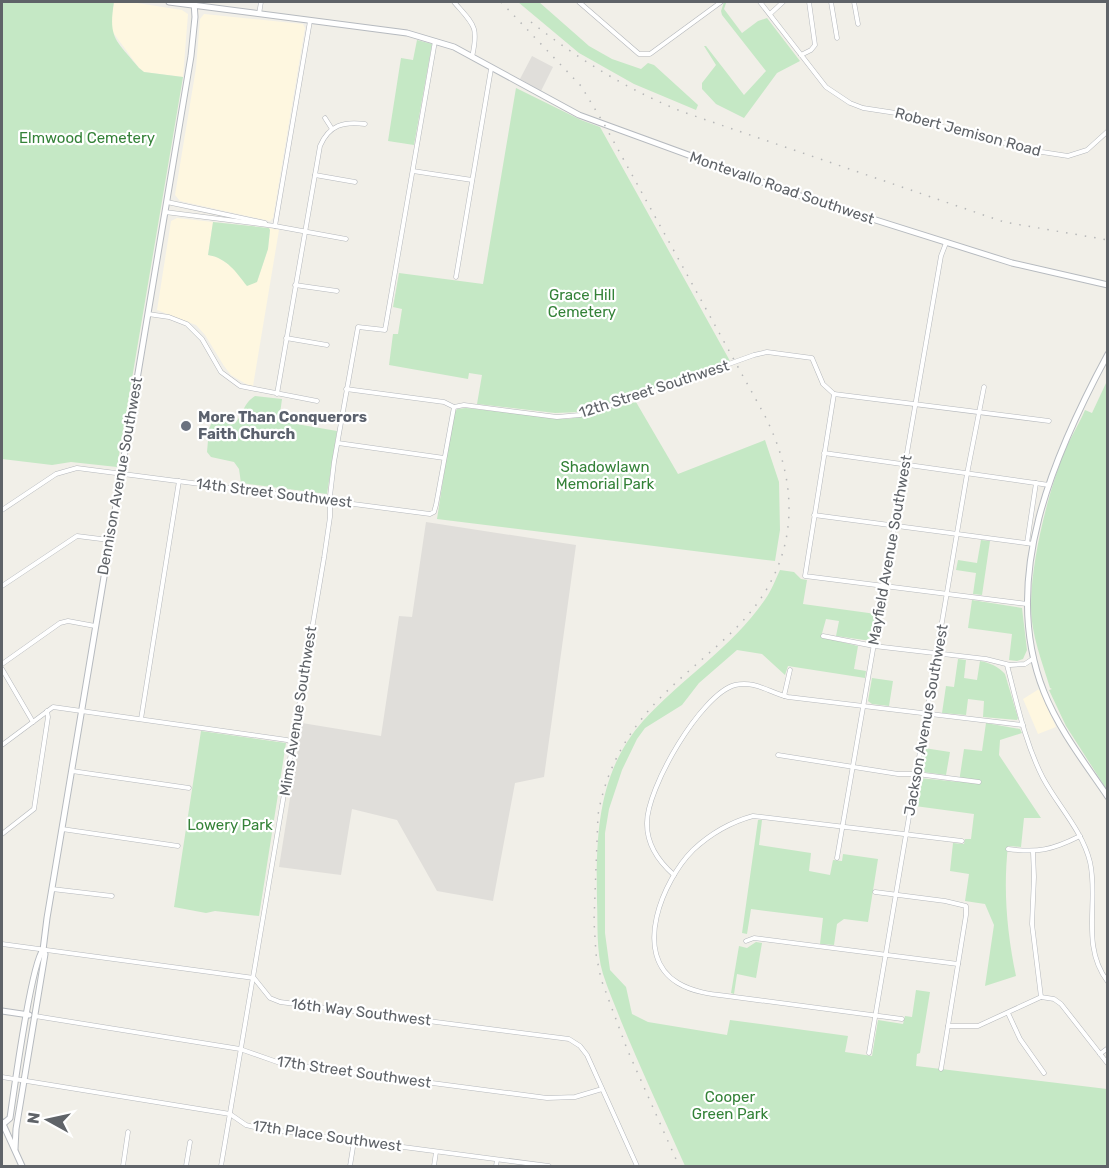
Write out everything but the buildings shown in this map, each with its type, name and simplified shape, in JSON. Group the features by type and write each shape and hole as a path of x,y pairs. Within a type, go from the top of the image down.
{"main road":[{"name":"Montevallo Road Southwest","path":"169,2 194,3 407,33 435,41 472,57 579,116 809,199 946,243 1012,263 1107,285"},
{"name":"Dennison Avenue Southwest","path":"15,1149 16,1129 45,954 43,950 52,890 191,56 194,3"},
{"path":"1107,354 1061,451 1048,485 1030,543 1027,604 1028,630 1044,692 1056,718 1107,797"},
{"name":"Dennison Avenue Southwest","path":"2,1123 10,1118 27,1015 39,954 43,950"},
{"name":"17th Street Southwest","path":"2,1011 35,1016"},
{"path":"2,1123 22,1166"}],"street":[{"path":"260,14 261,2"},
{"path":"454,2 472,22 475,29 472,57"},
{"path":"579,2 639,54 644,55 650,54 721,2"},
{"name":"Robert Jemison Road","path":"760,2 826,87 850,103 863,108 909,115 951,130 1068,156 1087,150 1107,131"},
{"path":"770,14 783,2"},
{"path":"801,55 815,45 809,2"},
{"path":"831,2 837,38"},
{"path":"854,2 858,24"},
{"path":"274,226 310,21"},
{"path":"435,41 413,171 472,180"},
{"path":"456,277 491,69"},
{"path":"325,118 332,129"},
{"path":"277,394 320,146 324,137 332,129 342,124 365,124"},
{"name":"Mims Avenue Southwest","path":"221,1167 329,527 330,500 346,389 358,327 385,330 413,171"},
{"path":"315,175 355,182"},
{"path":"167,202 274,226"},
{"path":"165,212 274,226 346,239"},
{"name":"Mayfield Avenue Southwest","path":"837,858 941,258 946,243"},
{"path":"295,285 337,291"},
{"path":"148,314 169,317 187,324 202,339 221,372 240,386 317,401"},
{"path":"286,338 327,345"},
{"name":"12th Street Southwest","path":"346,389 444,402 454,407 465,405 557,417 580,415 767,352 812,358 823,384 834,394"},
{"name":"Jackson Avenue Southwest","path":"870,1053 967,474 984,387"},
{"path":"1027,604 805,576 834,394 915,406 1049,421"},
{"path":"338,443 444,458 454,407"},
{"path":"824,453 1048,485"},
{"name":"14th Street Southwest","path":"2,510 56,474 77,468 428,514 434,512 444,458"},
{"path":"141,719 179,481"},
{"path":"814,515 1030,543 1036,483"},
{"path":"2,586 77,536 109,540"},
{"path":"2,664 60,623 68,621 95,626"},
{"path":"823,636 874,646 986,659 1007,665 1024,664 1034,658"},
{"path":"1007,665 1023,724 1043,778 1085,846 1092,870 1092,940 1098,965 1107,982"},
{"path":"2,669 33,722"},
{"path":"784,696 790,670"},
{"path":"674,875 658,859 650,841 647,816 653,792 676,748 711,699 728,687 746,683 784,696 1023,724"},
{"path":"2,745 53,707 287,740 293,743"},
{"path":"2,834 34,809 47,711"},
{"path":"778,755 898,774 917,774 979,782"},
{"path":"72,771 189,788"},
{"path":"902,1019 699,992 680,984 668,975 658,957 655,944 656,921 662,897 674,875 690,854 708,838 741,820 757,815 962,841"},
{"path":"62,829 178,846"},
{"path":"1008,849 1033,852 1052,848 1080,836"},
{"path":"1033,852 1032,924 1041,997"},
{"path":"52,890 112,896"},
{"path":"875,892 966,906 941,1069"},
{"path":"746,941 754,938 958,964"},
{"path":"2,944 254,978"},
{"name":"16th Way Southwest","path":"254,978 270,998 280,1002 569,1040 580,1046 587,1055 637,1167"},
{"path":"948,1026 978,1026 1041,997 1054,999 1061,1004 1107,1064"},
{"path":"1008,1013 1020,1039 1044,1073"},
{"name":"17th Street Southwest","path":"35,1016 240,1048 280,1063 547,1098 575,1097 602,1089"},
{"path":"1100,1054 1107,1048"},
{"name":"17th Place Southwest","path":"2,1077 230,1114 251,1127 549,1167"},
{"path":"123,1167 128,1132"},
{"path":"350,1167 354,1141"},
{"path":"186,1167 189,1142"},
{"path":"434,1167 436,1152"},
{"path":"496,1167 497,1160"}],"shaded area":[{"path":"114,2 131,2 182,10 188,14 183,77 144,72 139,68 112,31"},
{"path":"204,14 303,24 305,28 273,218 270,221 180,201 175,195 196,68 200,19"},
{"path":"532,56 553,67 541,91 520,79"},
{"path":"177,218 213,222 208,255 217,257 257,282 268,249 269,228 279,230 253,386 231,375 196,325 157,310 171,221"},
{"path":"426,522 576,545 544,777 515,783 493,901 437,891 397,820 352,809 341,875 279,867 302,723 381,736 399,616 412,617"},
{"path":"1039,689 1056,727 1038,734 1023,699"}],"green space":[{"name":"Elmwood Cemetery","path":"2,2 114,2 113,32 119,45 139,68 144,72 183,77 117,467 71,462 52,465 2,459"},
{"path":"518,2 539,2 589,46 612,59 641,69 648,63 654,65 698,105 696,110 634,84 579,53"},
{"path":"724,2 726,3 724,9 742,33 758,21 767,18 800,61 777,73 744,118 716,104 702,89 702,83 716,65 704,46 744,95 766,71 722,15"},
{"path":"417,40 432,44 414,145 388,141 401,58 413,60"},
{"name":"Grace Hill Cemetery","path":"516,88 600,127 730,361 581,412 555,413 477,404 482,375 469,373 468,379 389,365 393,334 398,334 402,309 393,307 399,273 483,284"},
{"path":"213,222 269,228 268,249 257,282 247,286 226,262 208,255"},
{"path":"1107,381 1108,790 1066,726 1049,690 1052,689 1034,636 1031,614 1037,547 1057,472 1065,449 1085,410 1092,413"},
{"path":"255,396 282,399 279,421 337,431 327,494 241,483 239,469 234,462 211,457 207,452 209,429 213,419 234,424 248,402"},
{"name":"Shadowlawn Memorial Park","path":"636,402 678,474 765,440 779,482 780,530 775,561 437,519 453,415 457,409 569,419"},
{"path":"981,540 990,541 982,595 973,594 976,573 956,570 958,560 977,563"},
{"name":"Cooper Green Park","path":"780,570 794,572 801,579 807,580 803,604 876,614 871,641 836,636 839,621 826,619 821,637 858,646 854,669 866,671 865,678 788,666 785,675 762,654 737,650 699,683 682,705 645,728 637,739 622,770 609,809 605,833 605,933 610,970 626,987 632,1014 648,1022 727,1035 730,1020 848,1036 845,1052 872,1056 878,1020 903,1024 905,1016 912,1017 916,990 930,992 916,1066 1107,1089 1107,1166 685,1166 629,1039 607,986 601,965 598,938 597,853 602,806 616,762 643,721 741,630 768,595"},
{"path":"972,600 1022,608 1027,650 1023,659 1009,660 1012,634 968,628"},
{"path":"958,659 966,660 964,678 977,680 980,661 994,665 1005,674 1017,720 983,717 984,701 968,699 966,715 942,713 946,686 954,687"},
{"path":"872,678 893,681 889,706 872,704 868,701"},
{"path":"986,723 1020,729 1022,733 1000,740 999,755 1041,818 1024,818 1021,847 1008,846 1007,911 1016,976 985,986 994,925 985,904 965,901 969,874 950,871 953,843 964,844 965,839 971,839 974,814 915,806 920,778 959,782 964,749 982,751"},
{"name":"Lowery Park","path":"201,731 286,743 259,916 215,911 206,913 174,907"},
{"path":"924,748 950,752 946,775 923,772 921,769"},
{"path":"758,820 762,820 759,845 811,853 809,871 830,875 833,860 842,861 843,854 878,859 868,922 844,919 837,924 834,945 820,944 823,918 751,909 747,934 742,933"},
{"path":"756,942 762,943 756,978 737,974 734,994 731,993 739,946 747,948"}],"railway":[{"path":"501,2 581,86 604,124 765,416 777,444 785,473 789,500 788,528 782,554 772,580 756,605 735,629 662,696 632,732 608,777 598,815 594,921 596,954 601,979 627,1049 679,1166"},
{"path":"531,22 604,73 683,112 1004,222 1108,240"}],"place":[{"name":"More Than Conquerors Faith Church","path":"186,426"}]}
